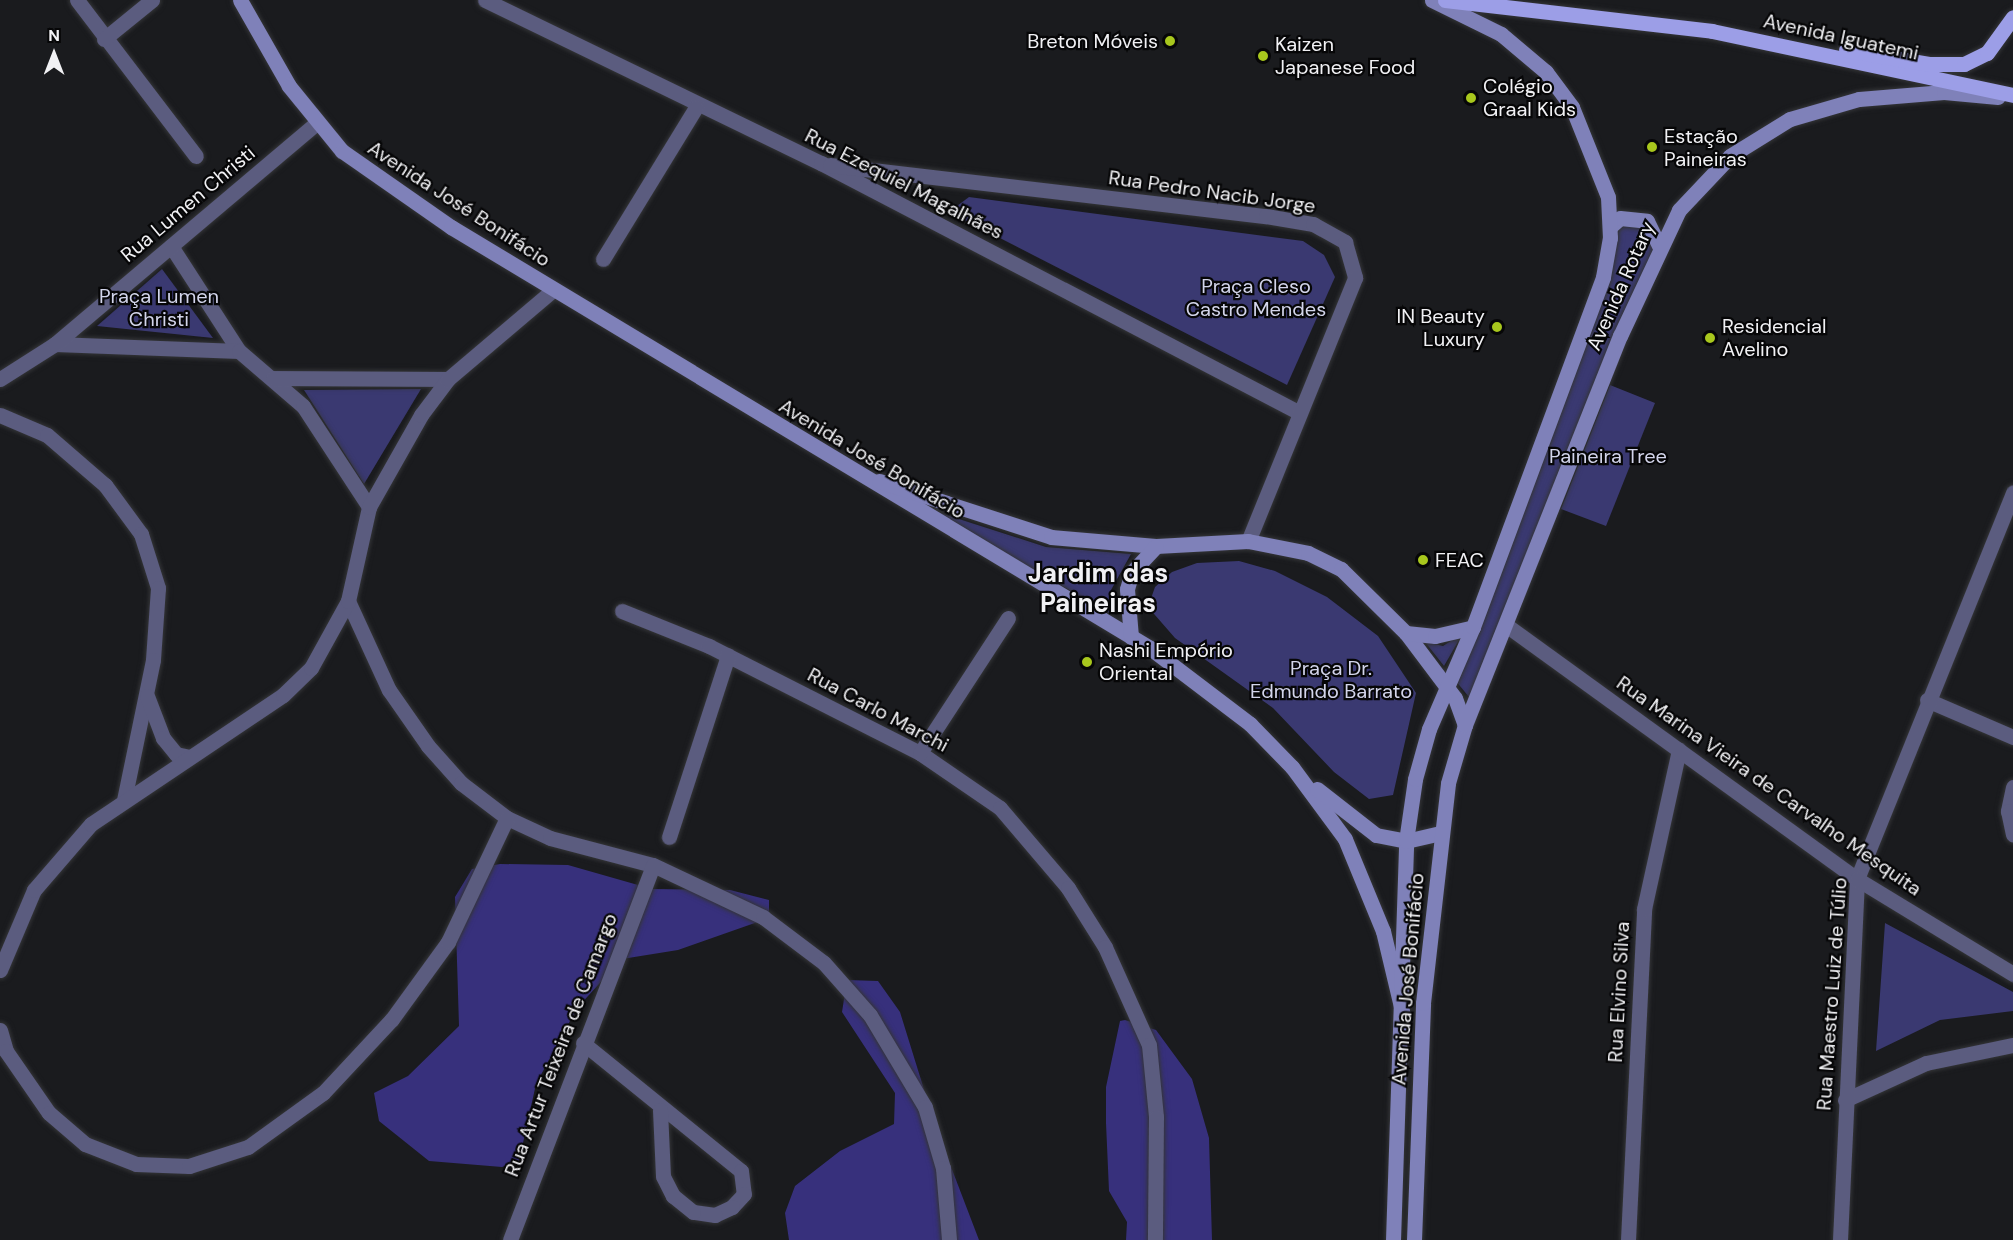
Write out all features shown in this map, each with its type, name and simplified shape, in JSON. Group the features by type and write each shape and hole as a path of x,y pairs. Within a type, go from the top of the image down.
{"main road":[{"name":"Avenida José Bonifácio","path":"240,0 315,124 342,151 433,215 553,290 842,467 1131,637 1250,724 1292,767 1345,839 1383,931 1403,1015"},
{"name":"Avenida Rotary","path":"1432,0 1500,34 1546,72 1572,107 1594,151 1610,227 1603,277 1473,627"},
{"name":"Avenida Iguatemi","path":"1446,0 1712,31 2013,97"},
{"path":"1712,31 1948,65 1987,53 2013,17"},
{"name":"Avenida Rotary","path":"1465,725 1660,248 1698,184 1730,156 1790,119 1859,99 1944,92 2013,97"},
{"path":"1610,227 1620,218 1647,220 1660,248"},
{"path":"842,467 973,515 1050,537 1156,546 1248,541 1308,553 1341,569 1406,633 1446,687 1465,725"},
{"path":"1131,637 1127,589 1132,572 1156,546"},
{"name":"Avenida José Bonifácio","path":"1393,1240 1403,1015 1406,841 1414,779 1446,687 1473,627"},
{"path":"1406,633 1435,636 1473,627"},
{"name":"Avenida José Bonifácio","path":"1414,1240 1423,1003 1448,783 1465,725"},
{"path":"1292,767 1353,822 1376,835 1406,841 1441,833"}],"street":[{"path":"77,0 104,39 195,156"},
{"path":"104,39 152,0"},
{"name":"Rua Ezequiel Magalhães","path":"485,0 696,107 821,164 1300,413"},
{"path":"603,259 696,107"},
{"name":"Rua Lumen Christi","path":"0,381 55,344 315,124"},
{"name":"Rua Pedro Nacib Jorge","path":"821,164 1313,224 1345,242 1355,278 1248,541"},
{"path":"171,246 239,351 303,406 369,507"},
{"path":"0,970 33,890 91,824 284,695 311,668 348,601 369,507 420,415 448,379 553,290"},
{"path":"55,344 239,351"},
{"path":"273,378 448,379"},
{"path":"0,415 47,435 105,485 141,534 158,588 146,693 124,800"},
{"name":"Rua Maestro Luiz de Túlio","path":"1840,1240 1857,879 1927,700 2013,492"},
{"path":"348,601 389,690 428,746 461,783 507,818 550,837 653,865 762,917 824,963 870,1015 925,1107 943,1168 949,1240"},
{"name":"Rua Carlo Marchi","path":"622,611 728,655 920,753 1000,808 1068,888 1105,947 1149,1045 1156,1117 1155,1240"},
{"path":"920,753 1008,618"},
{"name":"Rua Marina Vieira de Carvalho Mesquita","path":"1506,625 1857,879 2013,974"},
{"path":"669,837 728,655"},
{"path":"146,693 163,738 176,754 189,757"},
{"path":"1927,700 2013,737"},
{"name":"Rua Elvino Silva","path":"1628,1240 1644,909 1679,750"},
{"path":"2013,787 2008,811 2013,834"},
{"path":"0,1030 6,1051 49,1113 85,1144 136,1164 189,1166 248,1147 323,1093 392,1019 448,942 507,818"},
{"name":"Rua Artur Teixeira de Camargo","path":"510,1240 582,1043 653,865"},
{"path":"582,1043 660,1110 741,1171 744,1194 732,1207 715,1215 693,1212 673,1196 663,1176 660,1110"},
{"path":"1845,1100 1926,1062 2013,1045"}],"green space":[{"name":"Praça Cleso Castro Mendes","path":"969,197 1303,241 1324,255 1335,277 1287,385 949,212"},
{"path":"1621,224 1644,227 1654,247 1469,697 1455,680"},
{"name":"Praça Lumen Christi","path":"162,269 213,338 97,326"},
{"name":"Paineira Tree","path":"1610,385 1655,403 1606,526 1561,509"},
{"path":"421,389 364,484 304,390"},
{"path":"931,510 1046,547 1131,554 1111,590 1109,613"},
{"name":"Praça Dr. Edmundo Barrato","path":"1239,561 1275,571 1327,597 1378,636 1416,693 1393,795 1369,799 1334,772 1273,708 1175,638 1148,607 1155,587 1172,572 1197,563"},
{"path":"1463,633 1444,666 1425,642 1443,646"},
{"path":"1885,923 2013,992 2013,1011 1940,1020 1876,1051"}],"shaded area":[{"path":"500,864 568,865 652,889 730,890 769,900 769,918 678,950 622,959 577,1008 536,1084 519,1161 502,1167 429,1161 379,1121 374,1093 408,1076 459,1026 455,897 472,869"},
{"path":"847,980 878,981 900,1012 935,1125 979,1240 789,1240 785,1213 795,1186 840,1151 894,1124 895,1093 842,1012"},
{"path":"1125,1020 1156,1030 1192,1079 1209,1138 1212,1240 1126,1240 1127,1222 1109,1191 1106,1123 1106,1087 1120,1021"}],"place":[{"name":"Breton Móveis","path":"1170,41"},
{"name":"Kaizen Japanese Food","path":"1263,56"},
{"name":"Colégio Graal Kids","path":"1471,98"},
{"name":"Estação Paineiras","path":"1652,147"},
{"name":"IN Beauty Luxury","path":"1497,327"},
{"name":"Residencial Avelino","path":"1710,338"},
{"name":"FEAC","path":"1423,560"},
{"name":"Nashi Empório Oriental","path":"1087,662"}],"district":[{"name":"Jardim das Paineiras","path":"1098,589"}]}
